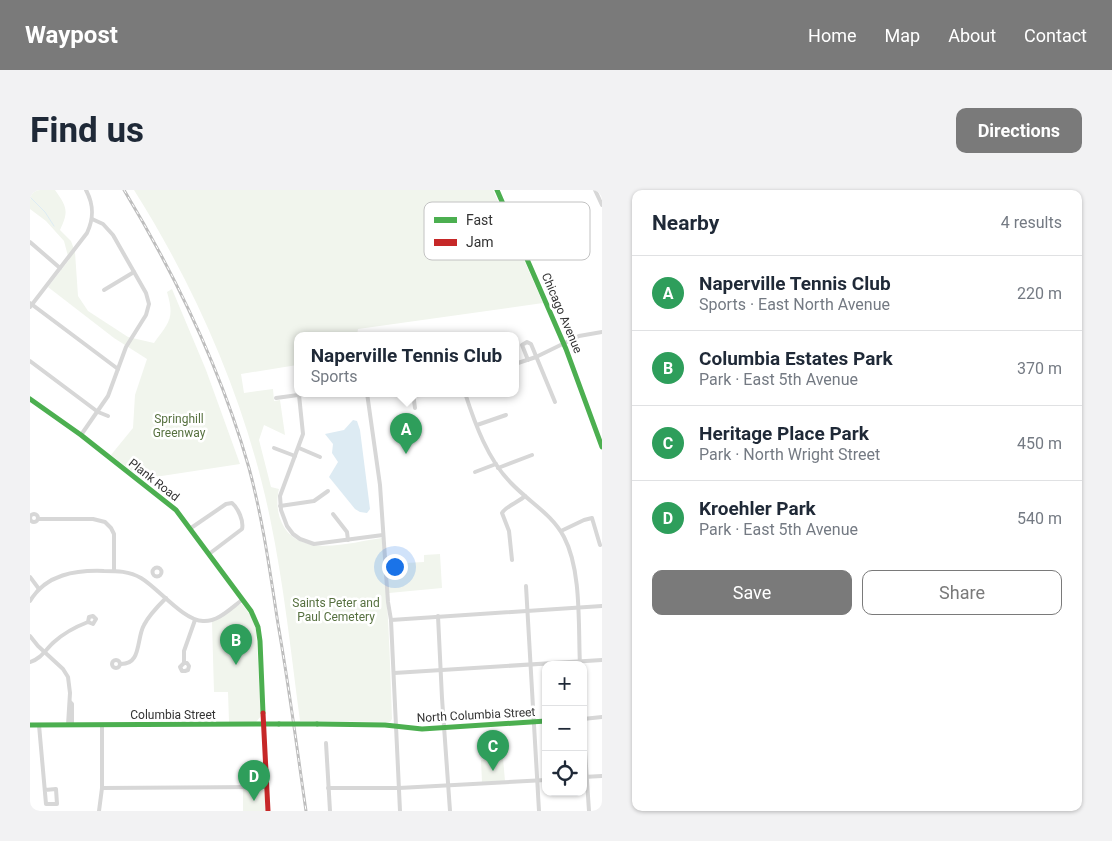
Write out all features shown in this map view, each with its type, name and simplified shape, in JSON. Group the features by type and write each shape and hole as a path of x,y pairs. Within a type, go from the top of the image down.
{"street":[{"path":"86,190 92,206 92,219 85,236 31,305 118,370"},
{"name":"Chicago Avenue","path":"498,190 503,202"},
{"path":"595,190 602,205"},
{"path":"81,435 108,396 126,347 146,315 148,308 147,297 110,230 104,224 92,219"},
{"path":"30,242 60,268"},
{"name":"Chicago Avenue","path":"528,260 599,431 602,447"},
{"path":"104,290 134,272"},
{"path":"519,363 536,357 584,334 602,332"},
{"path":"528,360 522,345 525,342 530,344 555,402"},
{"path":"30,361 98,412 108,416"},
{"path":"276,398 294,396"},
{"path":"299,397 303,427 299,448 282,489 280,506 287,526 300,539 318,544 383,535"},
{"path":"369,397 380,485 388,580 400,811"},
{"path":"414,397 415,408"},
{"path":"466,397 477,425 497,466 511,483 547,514 561,531 568,547 574,566 580,661"},
{"name":"Plank Road","path":"30,400 81,435 173,506 191,528 253,616 259,630 268,811"},
{"path":"477,425 506,414"},
{"path":"274,448 295,456"},
{"path":"299,448 320,457"},
{"path":"474,472 532,455"},
{"path":"280,506 314,501 328,491"},
{"path":"512,560 509,532 502,513 504,509 525,496"},
{"path":"191,528 226,504 234,504 243,525 242,529 209,554"},
{"path":"334,514 347,532 348,540"},
{"path":"561,531 592,518 600,544"},
{"path":"38,519 93,519 105,522 114,534 114,571"},
{"path":"30,601 39,589 50,581 68,573 85,570 130,573 148,583 186,615 195,620 213,620 242,600"},
{"path":"148,583 154,575"},
{"path":"30,577 39,589"},
{"path":"526,586 539,811"},
{"path":"120,664 127,664 134,658 144,624 166,598"},
{"path":"391,620 602,606"},
{"path":"438,616 450,811"},
{"path":"184,663 184,651 195,620"},
{"path":"30,662 36,660 66,633 88,622"},
{"path":"30,636 67,674 70,684 70,702 72,704 70,725"},
{"path":"587,662 602,660"},
{"path":"394,673 542,664"},
{"path":"587,720 602,718"},
{"name":"North Columbia Street","path":"317,724 397,726 422,729 542,721"},
{"name":"Columbia Street","path":"30,725 317,724"},
{"path":"39,725 46,804 56,804 56,789 45,790"},
{"path":"100,811 102,725"},
{"path":"326,743 330,811"},
{"path":"587,777 602,776"},
{"path":"328,788 399,788 542,780"},
{"path":"102,788 267,787"},
{"path":"587,794 589,811"}],"green space":[{"name":"Springhill Greenway","path":"30,190 55,190 64,205 66,213 60,230 71,241 75,252 78,296 88,311 128,337 154,343 169,320 170,308 167,292 172,289 206,370 240,464 142,479 111,455 133,428 135,395 147,359 114,338 48,287 69,260 64,241 46,221 30,209"},
{"name":"Saints Peter and Paul Cemetery","path":"134,190 493,190 498,202 424,202 424,260 524,260 543,303 358,329 358,332 294,332 294,365 241,374 244,393 273,389 274,401 280,400 285,435 264,425 259,440 271,487 279,489 278,508 280,518 292,537 315,545 329,546 382,538 390,651 392,719 390,722 300,721 275,543 260,475 233,390 217,348 157,228"},
{"path":"440,554 442,588 389,593 388,564 424,562 424,555"},
{"path":"240,604 251,616 256,630 261,716 256,722 229,722 228,692 214,692 212,622"},
{"path":"503,758 505,781 482,782 481,760"},
{"path":"243,789 264,790 266,811 243,811"}],"shaded area":[{"path":"353,420 357,421 360,430 370,509 367,513 355,509 329,477 338,462 332,453 333,444 325,434 344,430"}],"waterway":[{"path":"30,197 45,212 54,226"}],"railway":[{"path":"124,190 162,257 196,325 225,395 249,468 269,566 306,811"}],"traffic: fast":[{"path":"497,190 502,202"},
{"path":"527,260 566,349 602,447"},
{"path":"30,399 81,435 176,510 251,611 258,627 260,641 263,713"},
{"path":"317,724 385,725 422,729 542,721"},
{"path":"30,725 279,724"},
{"path":"279,724 317,724"}],"traffic: jam":[{"path":"263,713 268,811"}],"place":[{"name":"Naperville Tennis Club","path":"406,454"},
{"name":"Columbia Estates Park","path":"236,665"},
{"name":"Heritage Place Park","path":"493,771"},
{"name":"Kroehler Park","path":"254,801"}]}
